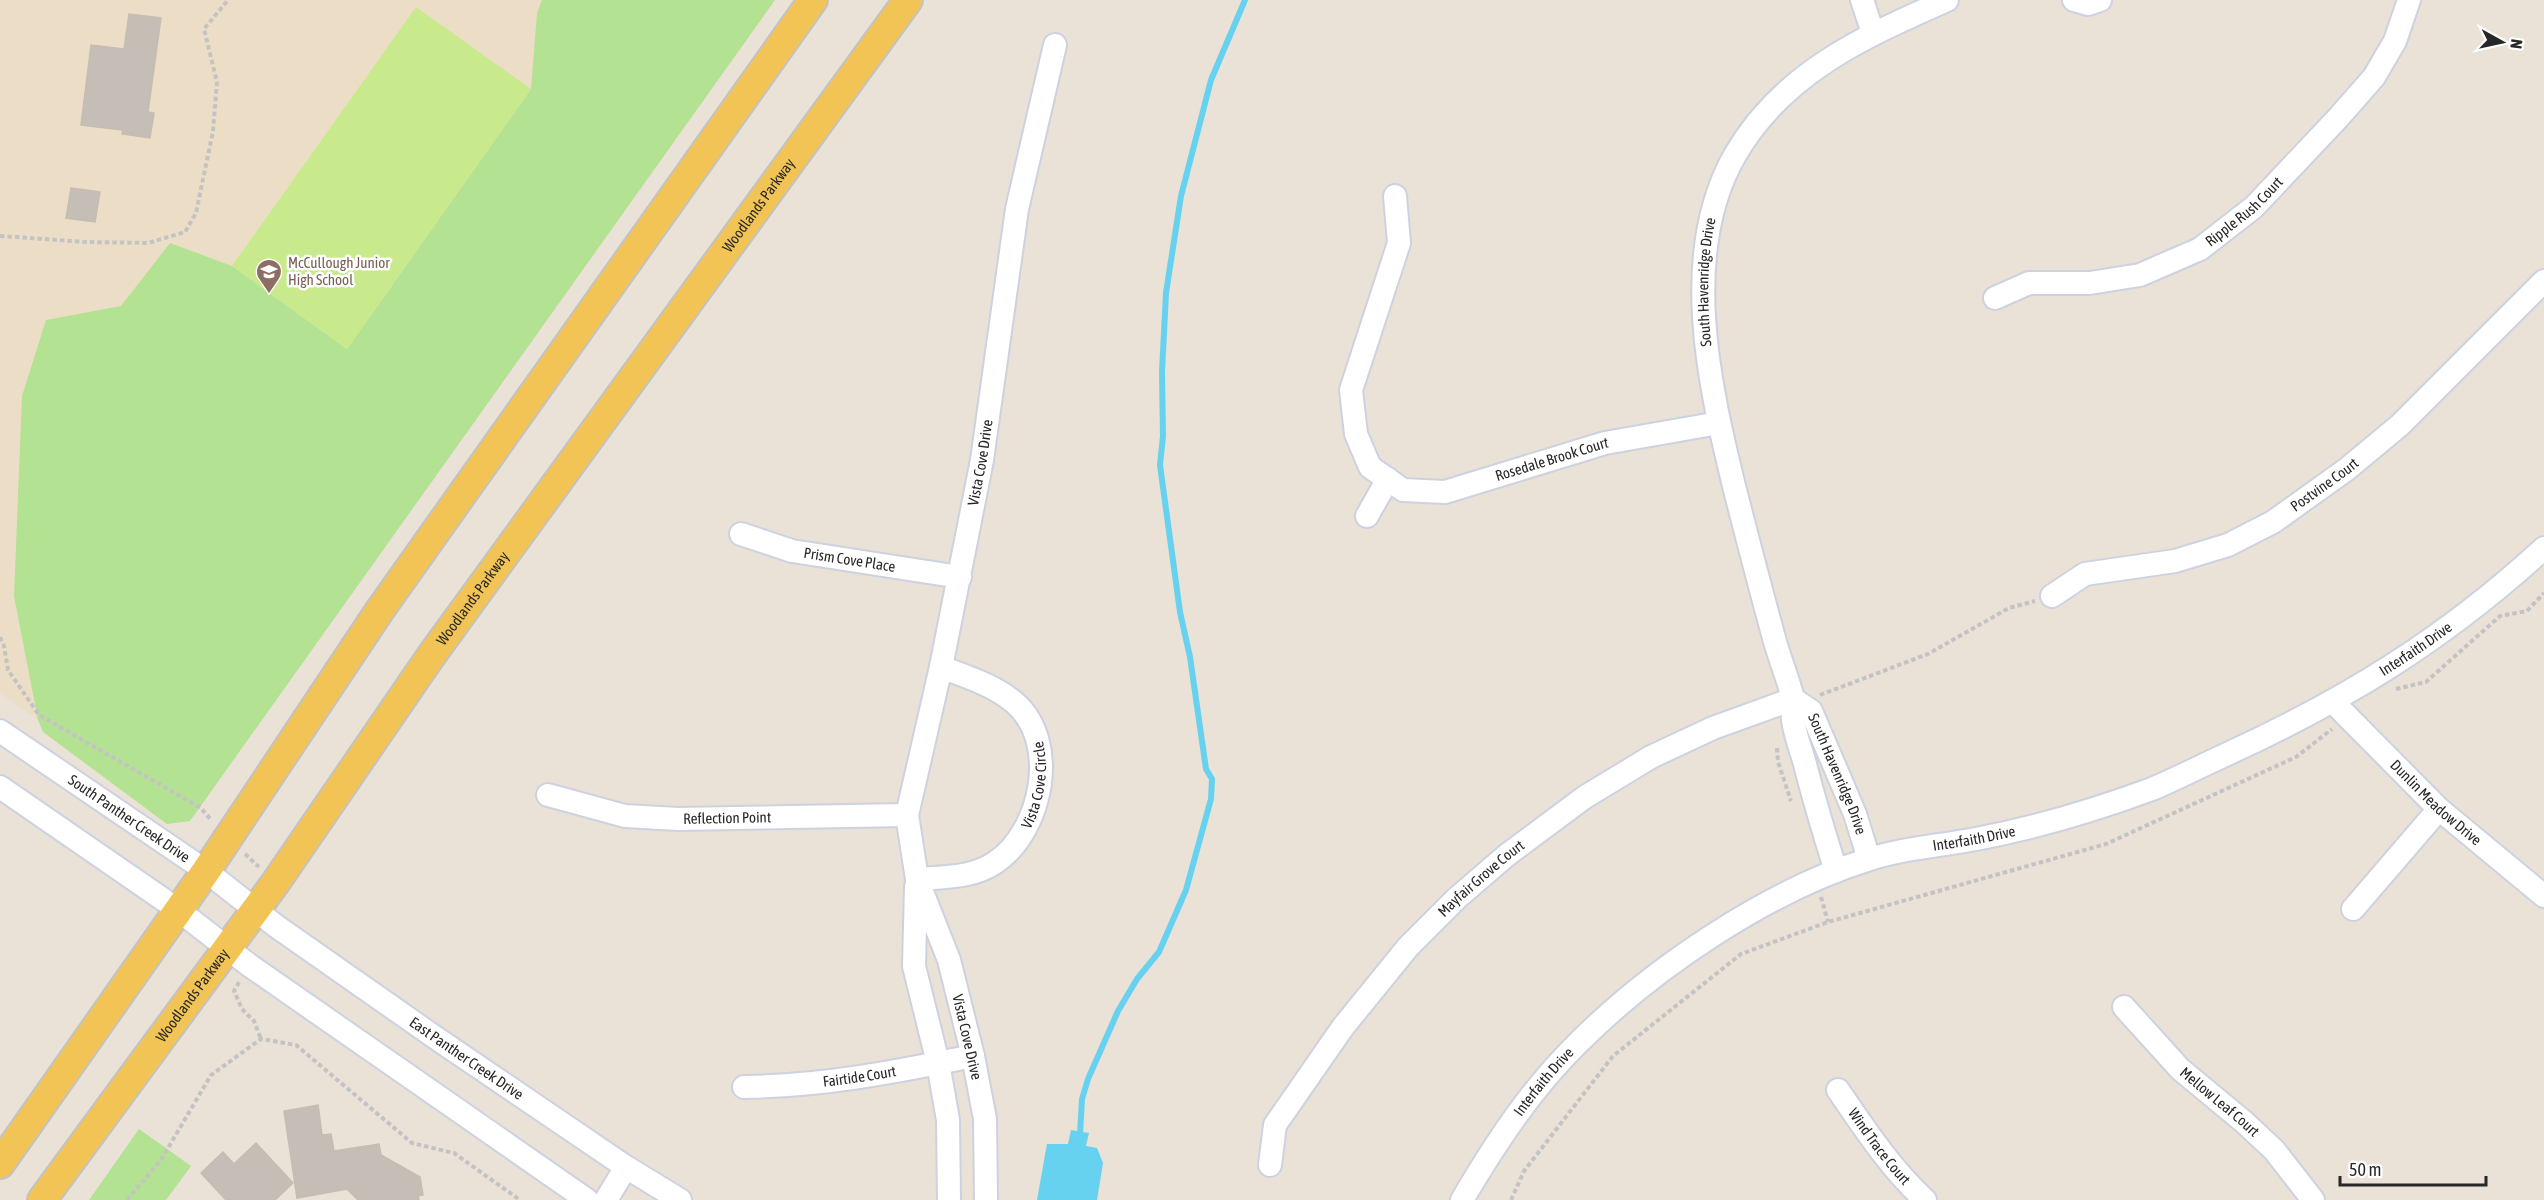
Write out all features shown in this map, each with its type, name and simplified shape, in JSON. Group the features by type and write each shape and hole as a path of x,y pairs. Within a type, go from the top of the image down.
{"main road":[{"path":"0,1164 206,870 380,610 813,0"},
{"name":"Woodlands Parkway","path":"42,1200 256,910 431,656 908,0"}],"street":[{"path":"1862,0 1873,33"},
{"name":"South Havenridge Drive","path":"1827,876 1819,816 1793,720 1793,699 1775,640 1719,423 1709,369 1705,324 1708,236 1722,183 1735,156 1753,128 1775,102 1804,75 1873,33 1947,0"},
{"path":"2074,0 2088,4 2100,0"},
{"name":"Ripple Rush Court","path":"1995,297 2029,283 2090,283 2140,275 2200,249 2254,207 2374,77 2395,41 2409,0"},
{"name":"Vista Cove Drive","path":"949,1200 948,1120 938,1063 914,966 917,879 907,815 960,577 982,460 1017,209 1055,45"},
{"name":"Rosedale Brook Court","path":"1395,196 1399,243 1351,390 1356,434 1370,467 1403,490 1445,492 1605,443 1719,423"},
{"name":"Postvine Court","path":"2052,596 2085,574 2175,561 2228,545 2273,522 2332,481 2400,425 2544,280"},
{"path":"1367,516 1388,479"},
{"name":"Prism Cove Place","path":"741,534 792,551 960,577"},
{"name":"Interfaith Drive","path":"1462,1200 1491,1151 1514,1119 1578,1042 1675,962 1735,921 1827,876 1869,859 1920,847 1976,839 2043,823 2111,802 2154,788 2292,725 2340,709 2519,571 2544,548"},
{"name":"Vista Cove Circle","path":"917,879 973,874 997,862 1015,843 1028,824 1041,773 1040,749 1032,726 1016,704 990,686 941,667"},
{"name":"South Havenridge Drive","path":"1793,699 1812,711 1855,814 1869,859"},
{"name":"Mayfair Grove Court","path":"1269,1165 1275,1125 1337,1037 1408,947 1458,898 1507,855 1585,796 1651,757 1713,728 1793,699"},
{"name":"Dunlin Meadow Drive","path":"2340,709 2439,809 2544,896"},
{"name":"South Panther Creek Drive","path":"0,731 206,870 256,910"},
{"path":"0,786 177,909 227,949 587,1200"},
{"name":"Reflection Point","path":"548,795 625,816 678,819 907,815"},
{"path":"2353,909 2439,809"},
{"name":"Vista Cove Drive","path":"917,879 949,960 973,1056 985,1119 986,1200"},
{"name":"East Panther Creek Drive","path":"256,910 436,1038 626,1167 680,1200"},
{"name":"Mellow Leaf Court","path":"2124,1007 2180,1069 2274,1150 2313,1200"},
{"name":"Fairtide Court","path":"744,1087 789,1087 859,1079 973,1056"},
{"name":"Wind Trace Court","path":"1838,1090 1879,1150 1904,1180 1925,1200"},
{"path":"606,1200 626,1167"}],"path":[{"path":"0,236 87,242 148,243 185,232 196,213 213,131 217,82 204,29 228,0"},
{"path":"2392,689 2426,682 2500,616 2527,610 2544,593"},
{"path":"1793,699 1816,696 1928,654 2009,608 2052,596"},
{"path":"1511,1200 1524,1171 1613,1056 1741,954 1828,922 2106,844 2296,757 2340,709"},
{"path":"1776,743 1778,762 1792,805"},
{"path":"1827,876 1828,922"},
{"path":"128,1200 161,1160 211,1075 261,1039 296,1046 412,1143 454,1153 520,1200"}],"shaded area":[{"name":"McCullough Junior High School","path":"0,0 746,0 130,590 38,720 0,693"}],"green space":[{"path":"542,0 775,0 190,821 167,824 43,732 38,720 14,596 22,396 46,320 121,306 170,243 232,266 347,349 531,89 537,13"},
{"path":"416,7 531,89 347,349 232,266"},
{"path":"139,1129 191,1166 166,1200 89,1200"}],"water":[{"path":"1071,1130 1089,1133 1086,1146 1097,1148 1103,1163 1097,1200 1037,1200 1047,1144 1068,1144"}],"building":[{"path":"129,14 161,18 148,112 154,113 150,138 122,134 123,130 81,125 91,45 124,49"},
{"path":"71,188 100,192 95,222 66,218"},
{"path":"318,1105 322,1135 331,1134 334,1151 379,1144 381,1155 420,1177 423,1195 418,1196 419,1200 358,1200 347,1189 297,1198 284,1111"},
{"path":"256,1143 293,1183 275,1200 226,1200 201,1173 223,1152 234,1164"}],"waterway":[{"path":"1080,1135 1082,1099 1088,1079 1118,1011 1137,979 1159,952 1186,890 1211,799 1212,779 1206,769 1190,657 1180,612 1160,465 1163,436 1162,372 1166,293 1181,196 1211,80 1245,0"}],"place":[{"name":"McCullough Junior High School","path":"269,295"}]}
